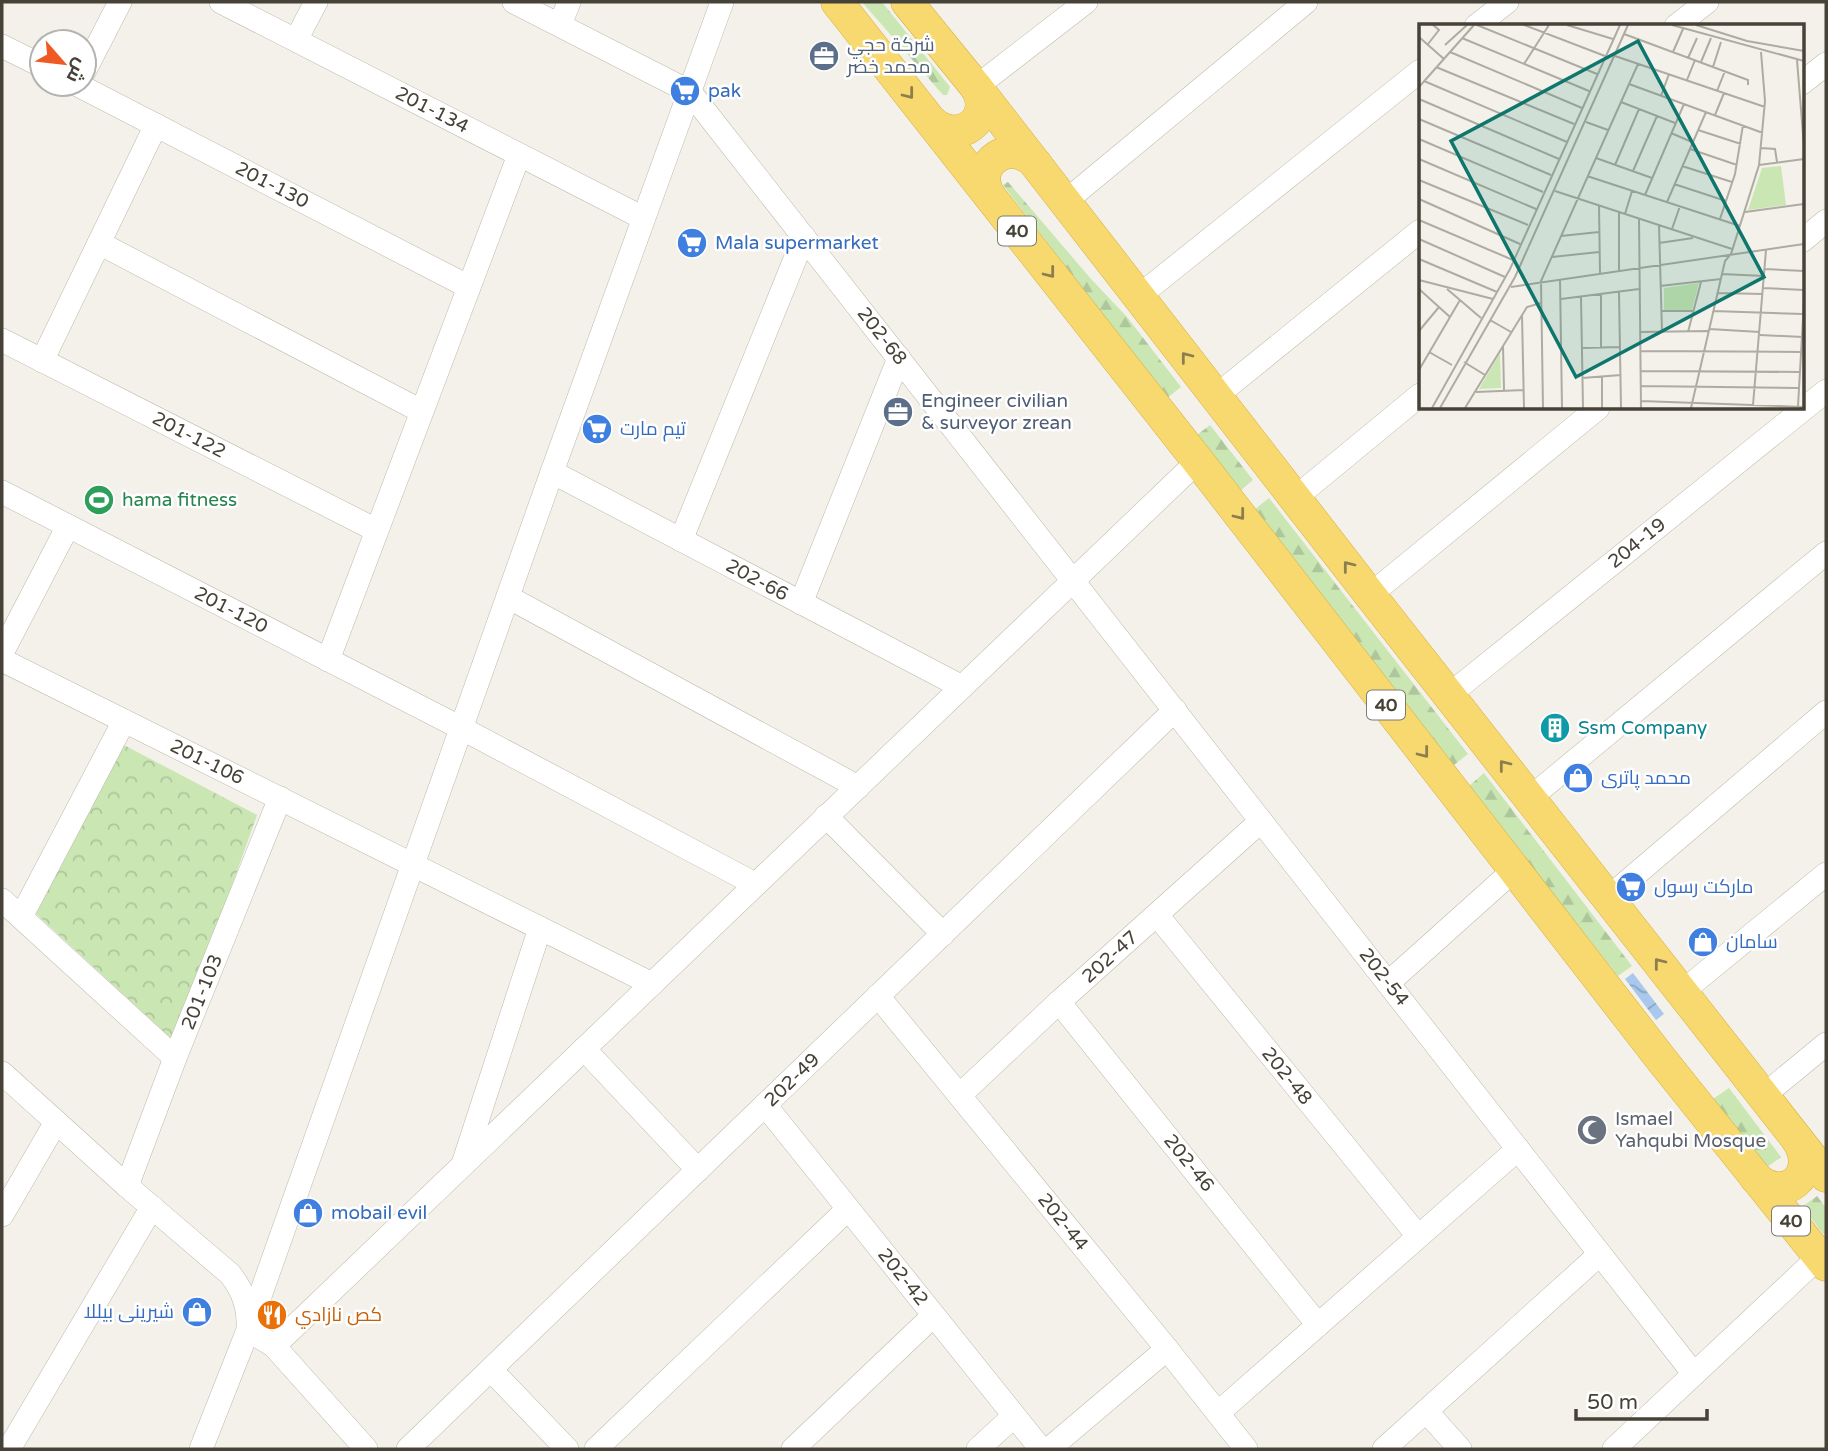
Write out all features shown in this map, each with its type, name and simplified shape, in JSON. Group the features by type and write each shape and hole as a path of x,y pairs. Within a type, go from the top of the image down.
{"highway":[{"name":"40","path":"837,2 1198,461 1514,870 1823,1261"},
{"path":"907,2 1066,201 1370,595 1826,1176"},
{"path":"932,122 949,132 971,125 978,118 981,109 981,96 976,87"},
{"path":"989,195 985,187 985,177 987,168 996,157 1017,152 1037,164"},
{"path":"1755,1177 1764,1185 1773,1188 1796,1181 1802,1174 1806,1160 1797,1139"}],"street":[{"path":"98,45 120,2"},
{"name":"201-134","path":"220,2 643,218"},
{"path":"296,40 316,2"},
{"path":"514,2 691,92"},
{"path":"560,25 569,2"},
{"path":"201,1449 248,1330 552,472 722,2"},
{"path":"976,87 1086,2"},
{"path":"1066,201 1307,2"},
{"path":"1479,24 1507,2"},
{"path":"1679,24 1707,2"},
{"path":"2,46 28,59"},
{"path":"1804,81 1826,64"},
{"path":"1139,296 1419,72"},
{"name":"202-68","path":"691,92 1073,580"},
{"name":"201-130","path":"98,95 469,286"},
{"path":"42,360 156,125"},
{"path":"328,660 519,155"},
{"path":"1804,238 1826,222"},
{"path":"1216,396 1419,233"},
{"path":"681,540 804,237"},
{"path":"99,243 421,411"},
{"name":"201-122","path":"2,340 376,530"},
{"path":"802,604 899,358"},
{"name":"204-19","path":"1804,409 1826,391"},
{"path":"1295,498 1419,396"},
{"path":"1370,595 1596,410"},
{"name":"204-19","path":"1449,695 1802,410"},
{"path":"274,1346 1198,461"},
{"name":"202-66","path":"552,472 962,687"},
{"name":"201-120","path":"2,492 461,728 755,884"},
{"path":"2,653 68,526"},
{"path":"1530,798 1826,553"},
{"name":"202-54","path":"1073,580 1694,1374"},
{"path":"508,597 858,787"},
{"name":"201-106","path":"2,660 652,984"},
{"name":"202-49","path":"408,1449 1175,710"},
{"path":"1608,898 1826,712"},
{"path":"21,917 124,721"},
{"name":"201-103","path":"127,1186 175,1058 280,799"},
{"path":"826,816 943,934"},
{"name":"202-47","path":"960,1095 1059,1002 1261,821"},
{"path":"1388,983 1514,870"},
{"path":"1682,992 1826,874"},
{"path":"2,900 175,1058"},
{"name":"202-48","path":"1157,915 1418,1237"},
{"path":"463,1165 540,928"},
{"name":"202-44","path":"878,996 1246,1449"},
{"name":"202-46","path":"1059,1002 1318,1325"},
{"path":"1763,1096 1826,1044"},
{"path":"584,1049 698,1170"},
{"path":"2,1073 152,1208 222,1266 237,1282 246,1301 248,1330"},
{"name":"202-42","path":"765,1105 1041,1449"},
{"path":"2,1215 56,1122"},
{"path":"1218,1413 1518,1149"},
{"path":"9,1449 152,1208"},
{"path":"596,1449 848,1209"},
{"path":"1384,1449 1600,1254"},
{"path":"1614,1449 1694,1374 1823,1261"},
{"path":"793,1449 933,1316"},
{"path":"248,1330 274,1346 366,1449"},
{"path":"1049,1449 1167,1349"},
{"path":"491,1370 567,1449"},
{"path":"1426,1411 1460,1449"},
{"path":"978,1449 1014,1416"}],"green space":[{"path":"862,2 882,2 950,87 947,95 943,95"},
{"path":"1008,182 1127,317 1181,387 1167,398 1003,185"},
{"path":"1210,425 1253,480 1241,490 1197,435"},
{"path":"1269,498 1468,754 1454,765 1254,510"},
{"path":"122,744 257,815 176,1043 35,913"},
{"path":"1484,773 1632,966 1618,976 1469,786"},
{"path":"1729,1088 1781,1157 1766,1168 1713,1099"},
{"path":"1817,1196 1826,1208 1826,1237 1802,1207"}],"water":[{"path":"1633,973 1664,1014 1656,1020 1625,979"}],"place":[{"name":"شركة حجي محمد خضر","path":"824,56"},
{"name":"pak","path":"685,91"},
{"name":"Mala supermarket","path":"692,243"},
{"name":"Engineer civilian & surveyor zrean","path":"898,412"},
{"name":"تيم مارت","path":"597,429"},
{"name":"hama fitness","path":"99,500"},
{"name":"Ssm Company","path":"1555,728"},
{"name":"محمد پاتری","path":"1578,778"},
{"name":"مارکت رسول","path":"1631,887"},
{"name":"سامان","path":"1703,942"},
{"name":"Ismael Yahqubi Mosque","path":"1592,1130"},
{"name":"mobail evil","path":"308,1213"},
{"name":"شيرينی بیللا","path":"197,1312"},
{"name":"كص نازادي","path":"272,1315"}]}
